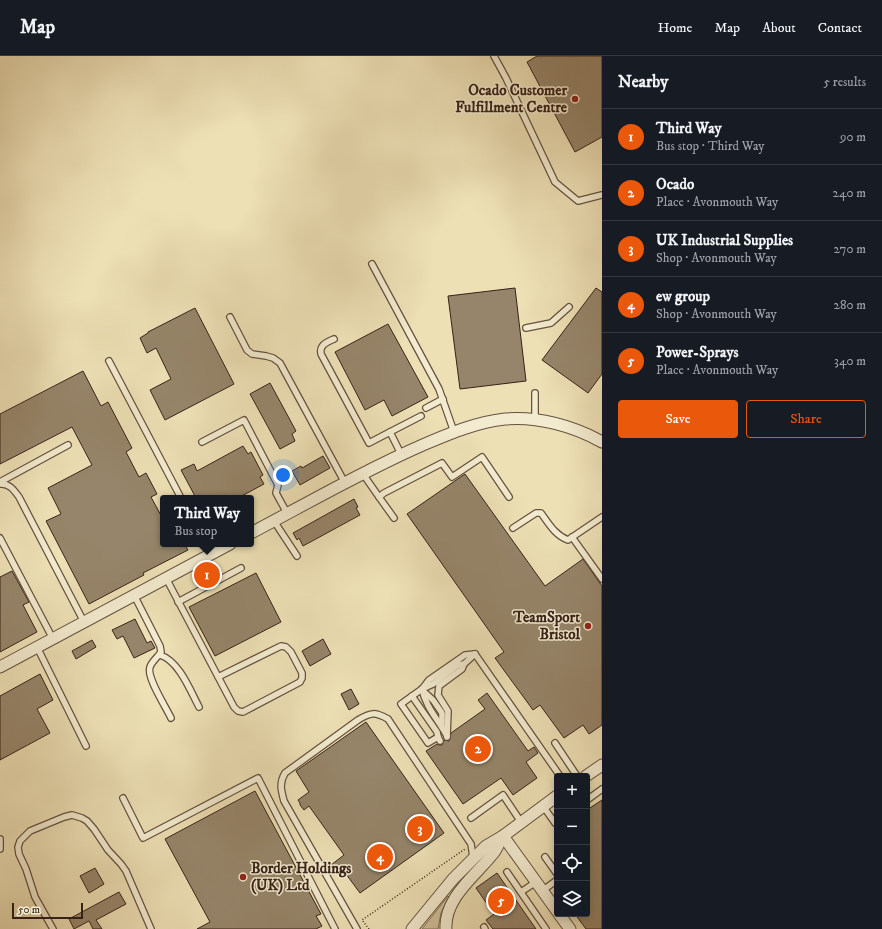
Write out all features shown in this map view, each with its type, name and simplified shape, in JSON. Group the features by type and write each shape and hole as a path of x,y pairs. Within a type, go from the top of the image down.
{"street":[{"path":"254,531 401,454 454,432 494,420 535,420 574,430 594,437 602,442"},
{"path":"0,667 224,547"},
{"path":"590,774 601,769"},
{"path":"412,929 443,891 486,846 503,836 554,798"},
{"path":"503,836 554,907"},
{"path":"446,929 449,909 458,894 495,851 503,836"},
{"path":"561,917 570,929"}],"lane":[{"path":"494,56 506,78 555,182 578,201 602,195"},
{"path":"372,264 439,389 454,432"},
{"path":"526,328 551,323 569,307"},
{"path":"230,317 247,350 252,354 273,358 280,363 345,483"},
{"path":"334,339 324,344 320,352 369,443 421,416"},
{"path":"109,361 179,495"},
{"path":"535,393 535,420"},
{"path":"426,408 443,399"},
{"path":"202,442 244,420 278,485 276,493 287,513"},
{"path":"390,432 401,454"},
{"path":"0,483 68,445"},
{"path":"379,497 442,463 452,477 482,457 508,497"},
{"path":"363,474 394,518"},
{"path":"0,483 10,486 19,497 84,622"},
{"path":"513,528 536,513 541,513 561,538 568,540 602,517"},
{"path":"274,521 297,556"},
{"path":"572,537 602,579"},
{"path":"0,538 53,639"},
{"path":"206,547 210,554"},
{"path":"178,602 241,568"},
{"path":"166,578 234,707 238,711 243,712 300,682 302,673 291,652 286,647 281,646 218,676"},
{"path":"134,595 160,646 160,655 152,662 149,668 150,677 171,718"},
{"path":"37,647 86,746"},
{"path":"422,690 433,700 442,713 442,727 447,737 448,711 438,695 437,690 439,686 462,669 464,664 475,654"},
{"path":"422,690 429,680 465,655 475,654"},
{"path":"475,654 558,773"},
{"path":"160,655 166,657 172,662 182,676 199,707"},
{"path":"412,696 437,732 439,739 428,744 401,704 412,696 433,684 458,665 464,664"},
{"path":"357,929 284,801 281,790 282,779 285,773 358,720 368,714 377,714 388,718 471,844 474,858"},
{"path":"554,743 575,773"},
{"path":"123,798 143,838 258,778 335,929"},
{"path":"590,798 602,790"},
{"path":"471,818 503,795 521,822"},
{"path":"543,806 554,822"},
{"path":"53,929 35,897 26,869 19,854 18,847 20,841 30,831 72,815 87,821 108,850 122,864 151,929"},
{"path":"0,839 0,849"},
{"path":"545,857 554,870"},
{"path":"507,872 546,929"},
{"path":"521,892 554,881"}],"path":[{"path":"368,929 362,920 471,844"}],"shaded area":[{"path":"448,896 449,897 441,913 438,929 422,929"}],"building":[{"name":"Ocado Customer Fulfillment Centre","path":"537,56 602,56 602,137 575,152 527,62"},
{"path":"515,288 526,381 460,389 448,296"},
{"path":"596,288 602,292 602,374 588,393 542,360"},
{"path":"195,308 234,384 165,420 150,390 171,379 156,348 147,353 140,338 148,332"},
{"path":"388,324 428,397 392,416 384,400 365,410 335,352"},
{"path":"83,371 101,406 108,402 132,448 126,452 139,477 146,473 157,494 151,497 160,514 160,547 186,547 188,550 143,573 144,575 89,604 46,521 61,514 48,488 92,465 72,427 0,464 0,414"},
{"path":"270,383 296,431 292,434 295,441 280,449 250,394"},
{"path":"243,446 248,454 251,452 263,475 260,477 264,484 244,495 194,495 181,470 194,464 197,471"},
{"path":"323,456 330,468 300,485 292,471 301,466 302,468"},
{"path":"465,474 545,586 583,559 602,586 602,725 589,734 583,725 564,738 540,705 533,710 495,658 504,652 407,514"},
{"path":"354,499 358,507 356,508 360,515 303,546 299,538 297,540 293,533"},
{"path":"12,571 29,602 23,605 37,632 0,652 0,577"},
{"path":"256,573 281,622 215,656 189,607"},
{"path":"135,619 147,643 151,641 155,648 134,658 123,636 117,639 112,630"},
{"path":"323,639 331,654 310,666 302,651"},
{"path":"92,640 96,647 76,659 72,651"},
{"path":"40,674 53,700 37,709 50,733 0,760 0,696"},
{"path":"351,689 359,704 349,710 341,694"},
{"path":"487,693 528,751 534,747 538,753 526,762 537,778 513,795 501,778 463,804 426,751 437,744 442,745 444,740 449,741 451,733 485,709 478,700"},
{"path":"366,722 444,833 360,893 343,870 339,873 331,865 344,855 309,806 304,810 300,805 298,800 309,792 296,771"},
{"name":"Border Holdings (UK) Ltd","path":"255,791 321,914 316,916 322,926 316,929 197,929 210,922 165,839"},
{"path":"602,800 602,929 586,929 577,917 590,917 590,808"},
{"path":"95,868 104,884 89,893 80,876"},
{"path":"497,873 536,929 493,929 486,920 494,914 476,888"},
{"path":"119,892 126,904 96,920 102,929 93,929 89,921 74,929 69,919"}],"place":[{"name":"Ocado Customer Fulfillment Centre","path":"575,99"},
{"name":"Third Way","path":"207,575"},
{"name":"TeamSport Bristol","path":"588,626"},
{"name":"Ocado","path":"478,749"},
{"name":"UK Industrial Supplies","path":"420,829"},
{"name":"ew group","path":"380,857"},
{"name":"Border Holdings (UK) Ltd","path":"243,877"},
{"name":"Power-Sprays","path":"501,901"}]}
